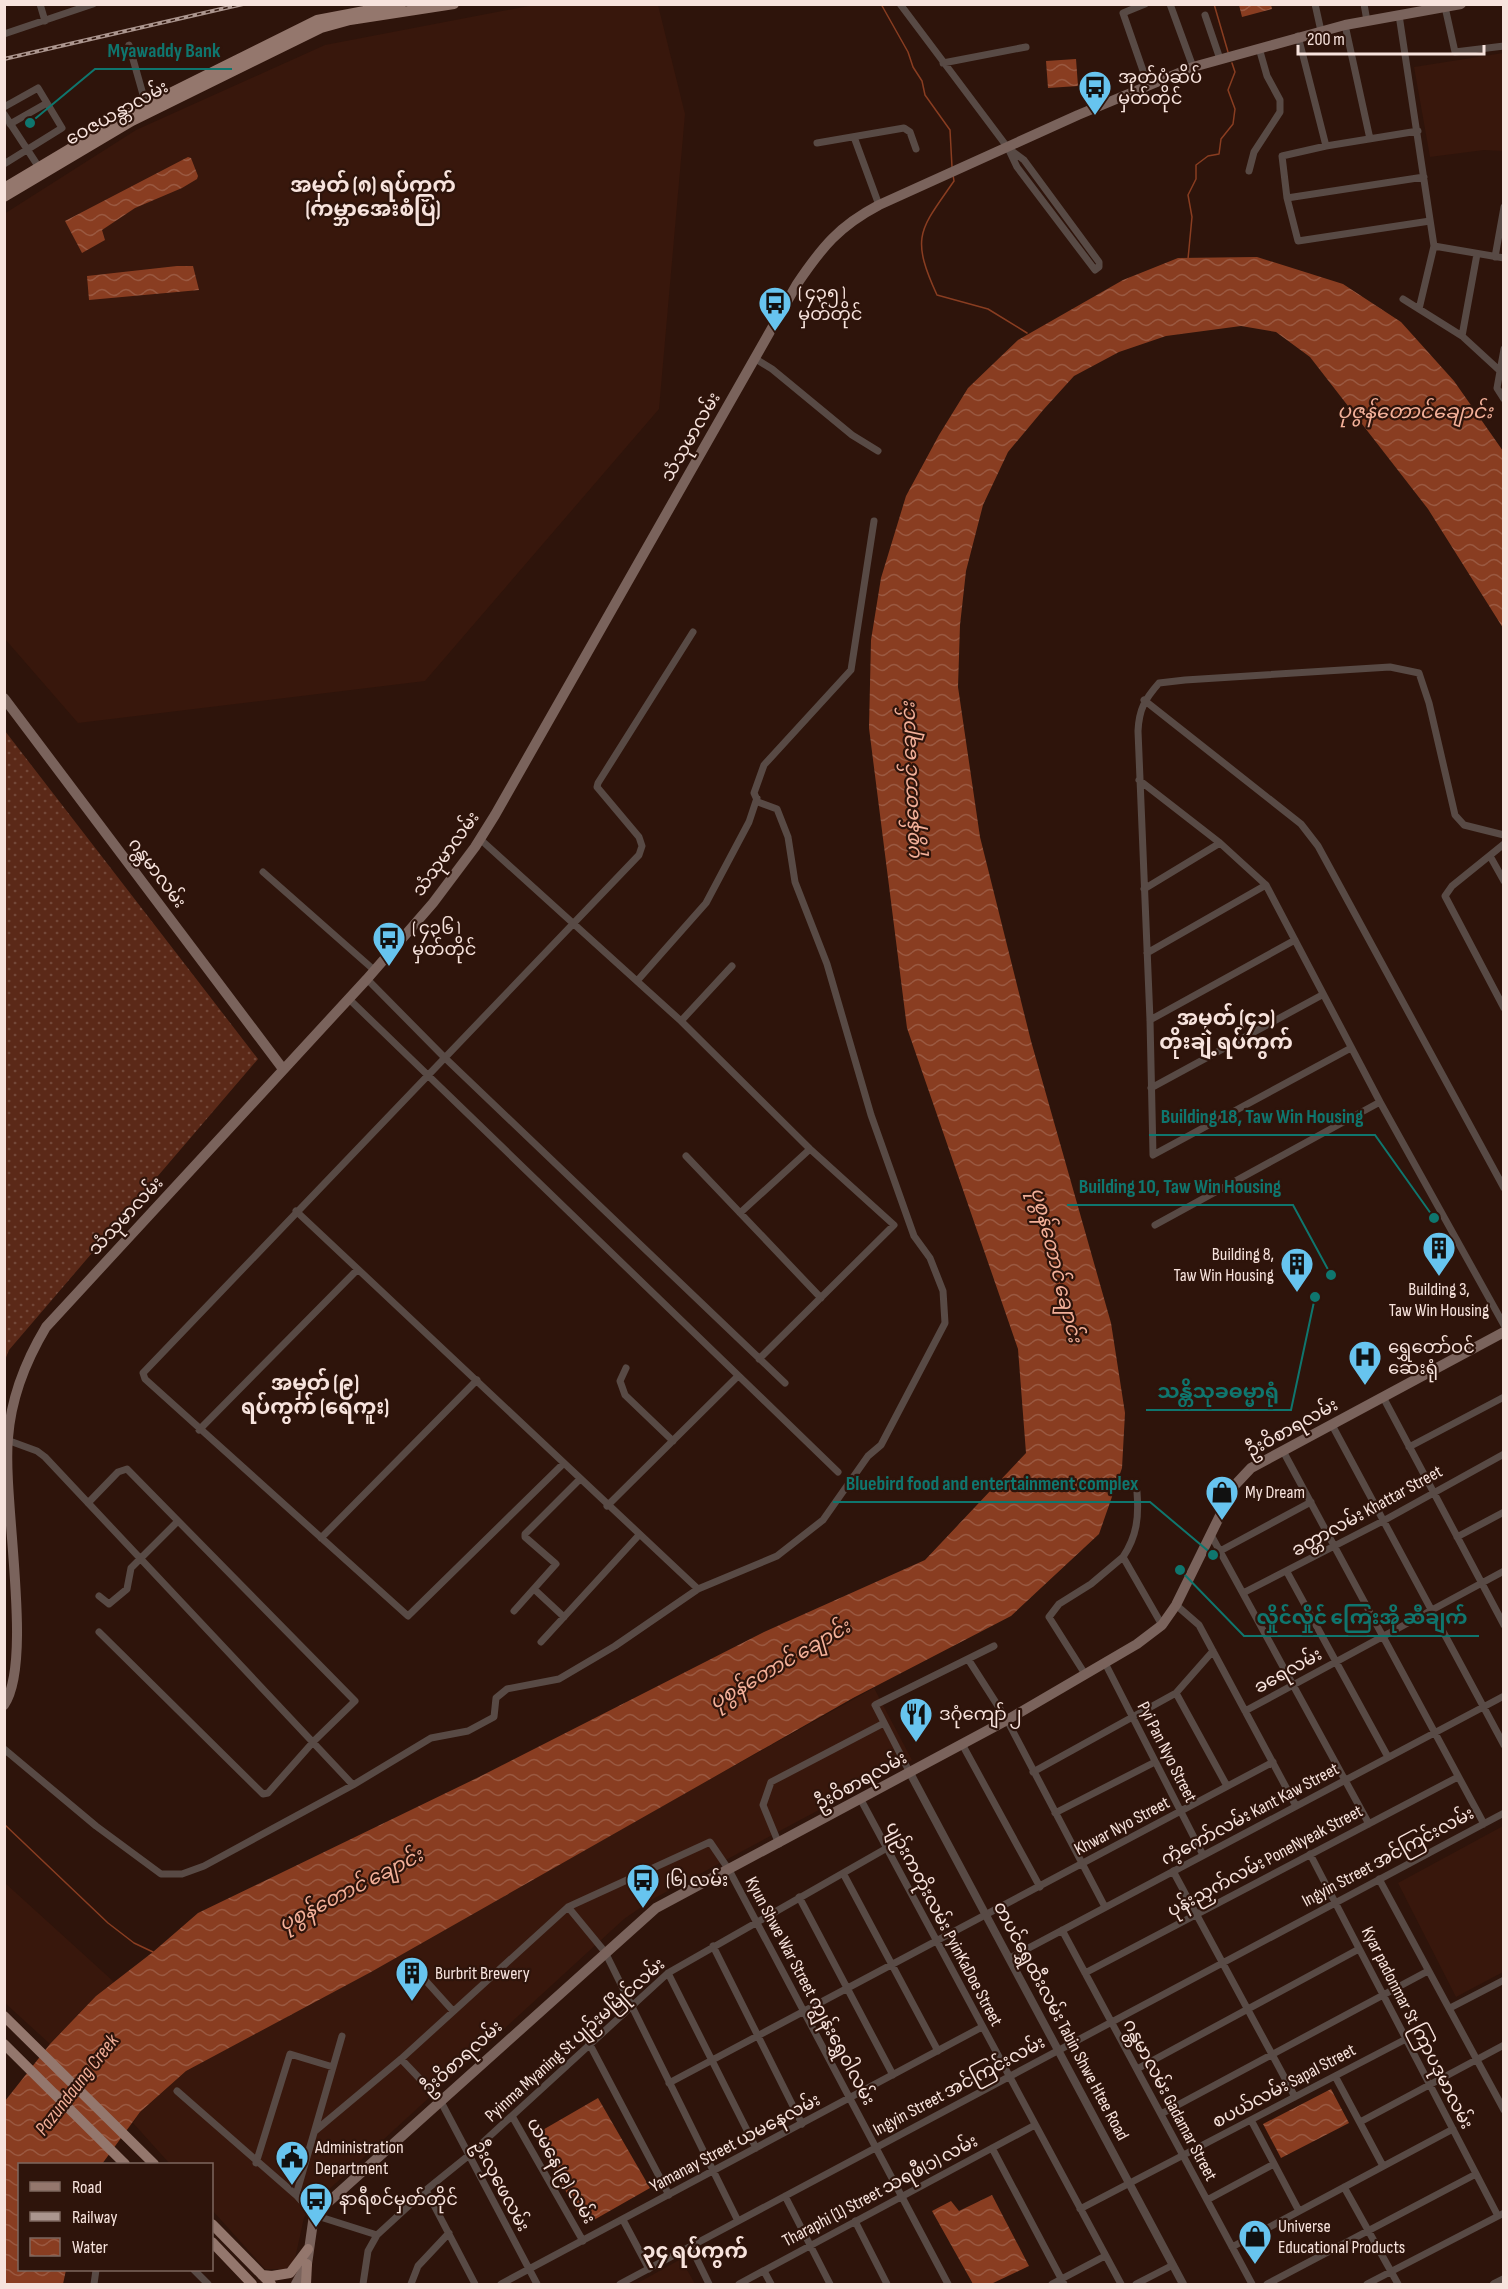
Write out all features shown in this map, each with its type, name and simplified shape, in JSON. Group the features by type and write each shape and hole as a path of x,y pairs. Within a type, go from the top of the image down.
{"main road":[{"name":"ဝေဇယန္တာလမ်း","path":"4,197 41,170 146,105 317,20 401,4"},
{"name":"ဝေဇယန္တာလမ်း","path":"4,188 321,28 350,20 453,4"},
{"name":"သံသုမာလမ်း","path":"4,1705 11,1696 18,1654 7,1440 17,1388 28,1358 46,1327 349,999 433,903 480,839 754,358 797,284 827,241 856,217 879,205 1193,67 1298,36 1461,4"},
{"name":"ဂန္တမာလမ်း","path":"4,698 283,1069"},
{"name":"ဦးဝိစာရလမ်း","path":"314,2215 656,1908 1007,1720 1137,1644 1162,1625 1176,1605 1235,1485 1251,1468 1503,1332"},
{"path":"4,2016 153,2163"},
{"path":"4,2044 124,2163"},
{"path":"306,2284 308,2249 314,2215"},
{"path":"213,2225 271,2284"},
{"path":"213,2243 252,2284"},
{"path":"262,2275 290,2273 308,2249"},
{"path":"213,2251 244,2284"},
{"path":"296,2284 307,2264"}],"street":[{"path":"40,4 45,21"},
{"path":"4,34 93,4"},
{"path":"900,4 1008,148 1017,167 1095,270 1099,267 1099,262 1024,160 1008,148"},
{"path":"1145,4 1123,14 1148,85"},
{"path":"1170,4 1193,67"},
{"path":"1315,4 1321,31"},
{"path":"1364,4 1367,21"},
{"path":"1445,7 1455,52 1503,46"},
{"path":"1205,15 1221,58"},
{"path":"1399,15 1434,246 1419,309"},
{"path":"1345,25 1370,139"},
{"path":"1298,36 1326,146"},
{"path":"129,45 146,105"},
{"path":"943,63 1026,47"},
{"path":"1249,171 1254,152 1280,112 1280,100 1267,75 1259,48"},
{"path":"4,107 38,88 62,128 4,164"},
{"path":"10,124 47,103"},
{"path":"4,114 41,170"},
{"path":"817,143 904,128 910,132 916,149"},
{"path":"1418,131 1283,154 1287,198 1298,241 1430,221"},
{"path":"854,137 879,205"},
{"path":"1287,198 1424,177"},
{"path":"1036,192 1044,187"},
{"path":"1434,246 1499,258 1503,207"},
{"path":"1462,336 1477,254"},
{"path":"1403,299 1462,336 1501,370"},
{"path":"1503,349 1497,388 1503,399"},
{"path":"754,358 772,369 852,435 878,452"},
{"path":"4,1749 96,1826 161,1874 182,1874 204,1866 353,1785 431,1738 468,1731 494,1717 496,1698 507,1689 559,1679 615,1646 698,1589 777,1556 823,1520 868,1456 880,1445 945,1323 943,1291 930,1258 914,1236 871,1115 826,964 795,882 788,837 777,809 758,802 754,793 764,765 851,670 874,521"},
{"path":"563,1464 408,1616 199,1430 145,1380 143,1373 296,1211 574,924 641,850 639,837 597,787 693,633"},
{"path":"1351,1048 1153,1155 1138,731 1139,710 1144,700 1159,683 1370,668 1407,670 1422,676 1451,801 1459,821 1478,831 1503,835"},
{"path":"1144,700 1301,825 1318,846 1503,1188"},
{"path":"1139,780 1220,843 1266,885 1322,995 1503,1325"},
{"path":"637,981 706,903 749,822 757,798"},
{"path":"480,839 681,1021 810,1149 894,1225 759,1359"},
{"path":"1144,889 1220,843"},
{"path":"1503,844 1452,886 1445,896 1503,1008"},
{"path":"1490,856 1503,881"},
{"path":"263,872 371,974 444,1057 785,1383"},
{"path":"1147,953 1266,885"},
{"path":"1150,1020 1295,940"},
{"path":"681,1021 732,966"},
{"path":"1151,1088 1322,995"},
{"path":"349,999 737,1377 838,1472"},
{"path":"1155,1225 1380,1102"},
{"path":"740,1213 810,1149"},
{"path":"686,1156 821,1298"},
{"path":"296,1211 698,1589"},
{"path":"199,1430 357,1270"},
{"path":"626,1368 620,1381 625,1395 673,1441"},
{"path":"608,1506 737,1377"},
{"path":"321,1538 477,1380"},
{"path":"1409,1447 1503,1396"},
{"path":"1383,1397 1503,1625"},
{"path":"1332,1425 1503,1745"},
{"path":"7,1440 37,1451 314,1741 353,1785"},
{"path":"1283,1451 1484,1824"},
{"name":"ခတ္တာလမ်း Khattar Street","path":"1243,1593 1383,1521 1503,1454"},
{"path":"88,1503 117,1472 127,1469 355,1699 354,1703 314,1741 268,1793 263,1794 99,1632"},
{"path":"514,1611 556,1564 525,1538 525,1534 580,1479"},
{"path":"1086,1674 1049,1617 1059,1604 1091,1584 1123,1557 1136,1531 1139,1512 1137,1492"},
{"path":"1220,1551 1311,1502"},
{"path":"1457,1537 1503,1512"},
{"path":"99,1596 112,1603 127,1589 130,1571 178,1521"},
{"path":"541,1642 639,1535"},
{"path":"1210,1535 1369,1824"},
{"path":"1123,1557 1162,1625"},
{"name":"ခရေလမ်း","path":"1245,1711 1503,1571"},
{"path":"1287,1572 1388,1757"},
{"path":"534,1589 564,1617"},
{"path":"1176,1605 1199,1625 1296,1806"},
{"path":"910,1773 874,1705 994,1646"},
{"path":"1033,1772 1176,1694 1212,1651"},
{"path":"968,1659 1007,1720 1105,1907"},
{"name":"Pyi Pan Nyo Street","path":"1105,1663 1203,1855"},
{"path":"1176,1694 1227,1786"},
{"name":"ကံ့ကော်လမ်း Kant Kaw Street","path":"1010,1958 1503,1696"},
{"path":"779,1844 763,1805 771,1782 884,1723"},
{"path":"962,1744 1040,1887"},
{"path":"1055,1813 1155,1762"},
{"name":"Khwar Nyo Street","path":"669,2084 1273,1762"},
{"name":"တပင်ရွှေထီးလမ်း Tabin Shwe Htee Road","path":"910,1773 1183,2284"},
{"name":"ပုန်းညှက်လမ်း PoneNyeak Street","path":"1085,1973 1458,1777"},
{"name":"ပျဉ်းကတိုးလမ်း PyinKaDoe Street","path":"861,1800 1120,2284"},
{"name":"Ingyin Street အင်ကြင်းလမ်း","path":"620,2284 1503,1813"},
{"name":"Kyun Shwe War Street ကျွန်းရွှေဝါလမ်း","path":"568,1907 705,1842 713,1843 948,2284"},
{"name":"Pyinma Myaning St ပျဉ်းမမြိုင်လမ်း","path":"363,2284 368,2251 377,2235 426,2190 468,2156 668,1972 756,1920 887,1848"},
{"name":"Kyar padonmar St ကြာပဒုမာလမ်း","path":"1310,1854 1476,2174 1501,2215"},
{"path":"1173,1871 1295,2097"},
{"path":"843,1873 938,2051"},
{"path":"1379,1878 1503,2110"},
{"path":"799,1897 893,2075"},
{"path":"315,2131 401,2059 568,1907 605,1952 738,2221"},
{"name":"ဂန္တမာလမ်း Gadamar Street","path":"1062,1930 1252,2284"},
{"path":"713,1946 802,2124"},
{"path":"1137,2069 1359,1949"},
{"path":"417,1971 453,2012"},
{"path":"1161,2114 1428,1971"},
{"path":"668,1972 756,2148"},
{"path":"1450,2008 1503,1980"},
{"name":"Yamanay Street ယမနေလမ်း","path":"501,2284 982,2028"},
{"path":"296,2195 342,2036"},
{"name":"စပယ်လမ်း Sapal Street","path":"1080,2209 1406,2039"},
{"path":"589,2043 669,2195"},
{"path":"1360,2122 1503,2045"},
{"path":"256,2163 290,2054 333,2067"},
{"name":"ဦးလှဖေလမ်း","path":"401,2059 440,2100 537,2284"},
{"path":"1335,2076 1383,2166"},
{"path":"177,2091 256,2163 296,2195 314,2215 377,2235"},
{"name":"ယမနေ (၉) လမ်း","path":"512,2116 583,2241"},
{"path":"1251,2120 1299,2211"},
{"name":"Tharaphi (1) Street သရဖီ(၁) လမ်း","path":"739,2284 1035,2125"},
{"path":"1232,2247 1453,2129"},
{"path":"992,2148 1063,2282"},
{"path":"1207,2200 1274,2164"},
{"path":"1267,2284 1476,2174"},
{"path":"1344,2187 1398,2284"},
{"path":"426,2190 475,2284"},
{"path":"785,2196 830,2284"},
{"path":"1367,2284 1501,2215"},
{"path":"623,2220 649,2269"},
{"path":"855,2221 887,2284"},
{"path":"411,2284 418,2266 448,2233"},
{"path":"690,2247 709,2284"},
{"path":"1052,2284 1063,2282 1105,2256"},
{"path":"1136,2284 1173,2265"},
{"path":"195,2271 208,2284"},
{"path":"764,2271 771,2284"},
{"path":"1494,2284 1503,2279"}],"shaded area":[{"path":"534,5 658,5 685,114 659,409 425,681 78,723 5,639 4,214 136,130 325,45"},
{"path":"1503,53 1503,151 1484,150 1430,157 1414,67"},
{"path":"5,731 258,1059 9,1350 5,1360"},
{"path":"874,1688 912,1760 653,1899 624,1919 312,2205 304,2218 294,2263 285,2269 265,2269 213,2211 213,2163 169,2163 133,2123 140,2112 186,2071"},
{"path":"1503,1826 1503,1972 1456,1997 1398,1883"},
{"path":"4,1882 114,1982 96,1996 50,2044 5,2003"},
{"path":"681,2259 695,2284 636,2284"}],"water":[{"path":"1239,5 1271,5 1272,9 1242,17"},
{"path":"1076,59 1078,86 1048,88 1046,61"},
{"path":"188,157 191,158 197,179 135,208 102,230 105,240 82,253 65,221"},
{"path":"1257,257 1343,284 1401,322 1454,381 1503,451 1503,628 1428,509 1310,357 1276,332 1241,326 1166,336 1119,352 1074,376 1008,452 983,505 966,571 960,625 958,687 980,837 1031,1041 1111,1323 1125,1413 1122,1468 1099,1534 1011,1616 853,1698 371,1972 186,2071 140,2112 103,2163 18,2163 18,2271 66,2271 63,2284 5,2284 5,2101 50,2044 96,1996 153,1952 198,1913 479,1777 764,1632 925,1560 1026,1453 1018,1349 907,1028 869,728 871,640 881,578 906,496 968,388 1018,340 1123,280 1178,258"},
{"path":"193,266 199,290 89,300 87,276"},
{"path":"1331,2089 1349,2123 1281,2158 1263,2124"},
{"path":"598,2098 650,2188 585,2225 534,2135"},
{"path":"992,2195 1029,2266 991,2284 973,2284 932,2211 951,2201 959,2211"}],"waterway":[{"path":"881,4 908,52 913,67 922,81 925,95 950,130 952,167"},
{"path":"1214,4 1228,52"},
{"path":"1188,259 1192,217 1188,195 1196,179 1196,165 1208,156 1219,154 1221,139 1233,124 1235,109 1228,90 1235,72 1232,63"},
{"path":"953,175 954,181 933,211 923,234 923,259 937,295 988,309 1027,333"},
{"path":"4,1824 108,1923 134,1943 153,1952"}],"railway":[{"path":"4,59 243,4"}],"place":[{"name":"အုတ်ပုံဆိပ် မှတ်တိုင်","path":"1095,116"},
{"name":"Myawaddy Bank","path":"30,123"},
{"name":"( ၄၃၅ ) မှတ်တိုင်","path":"775,332"},
{"name":"( ၄၃၆ ) မှတ်တိုင်","path":"389,967"},
{"name":"Building 18, Taw Win Housing","path":"1434,1218"},
{"name":"Building 10, Taw Win Housing","path":"1331,1275"},
{"name":"Building 3, Taw Win Housing","path":"1439,1277"},
{"name":"Building 8, Taw Win Housing","path":"1297,1293"},
{"name":"သန္တိသုခဓမ္မာရုံ","path":"1315,1297"},
{"name":"ရွှေတော်ဝင် ဆေးရုံ","path":"1365,1386"},
{"name":"My Dream","path":"1222,1521"},
{"name":"Bluebird food and entertainment complex","path":"1213,1555"},
{"name":"လှိုင်လှိုင် ကြေးအို ဆီချက်","path":"1180,1570"},
{"name":"ဒဂုံကျော် ၂","path":"916,1743"},
{"name":"(၆) လမ်း","path":"643,1909"},
{"name":"Burbrit Brewery","path":"412,2002"},
{"name":"Administration Department","path":"292,2186"},
{"name":"နာရီစင်မှတ်တိုင်","path":"316,2228"},
{"name":"Universe Educational Products","path":"1255,2265"}],"district":[{"name":"အမှတ် (၈) ရပ်ကွက် (ကမ္ဘာအေးစံပြ)","path":"373,197"},
{"name":"အမှတ် (၄၁) တိုးချဲ့ရပ်ကွက်","path":"1226,1030"},
{"name":"အမှတ် (၉) ရပ်ကွက် (ရေကူး)","path":"315,1395"},
{"name":"၃၄ ရပ်ကွက်","path":"695,2251"}],"water label":[{"name":"ပုဇွန်တောင်ချောင်း","path":"1415,412"},
{"name":"ပုစွန်တောင် ချောင်း","path":"911,781"},
{"name":"ပုစွန်တောင် ချောင်း","path":"1056,1265"},
{"name":"ပုစွန်တောင် ချောင်း","path":"780,1665"},
{"name":"ပုစွန်တောင် ချောင်း","path":"351,1890"},
{"name":"Pazundaung Creek","path":"77,2085"}]}
